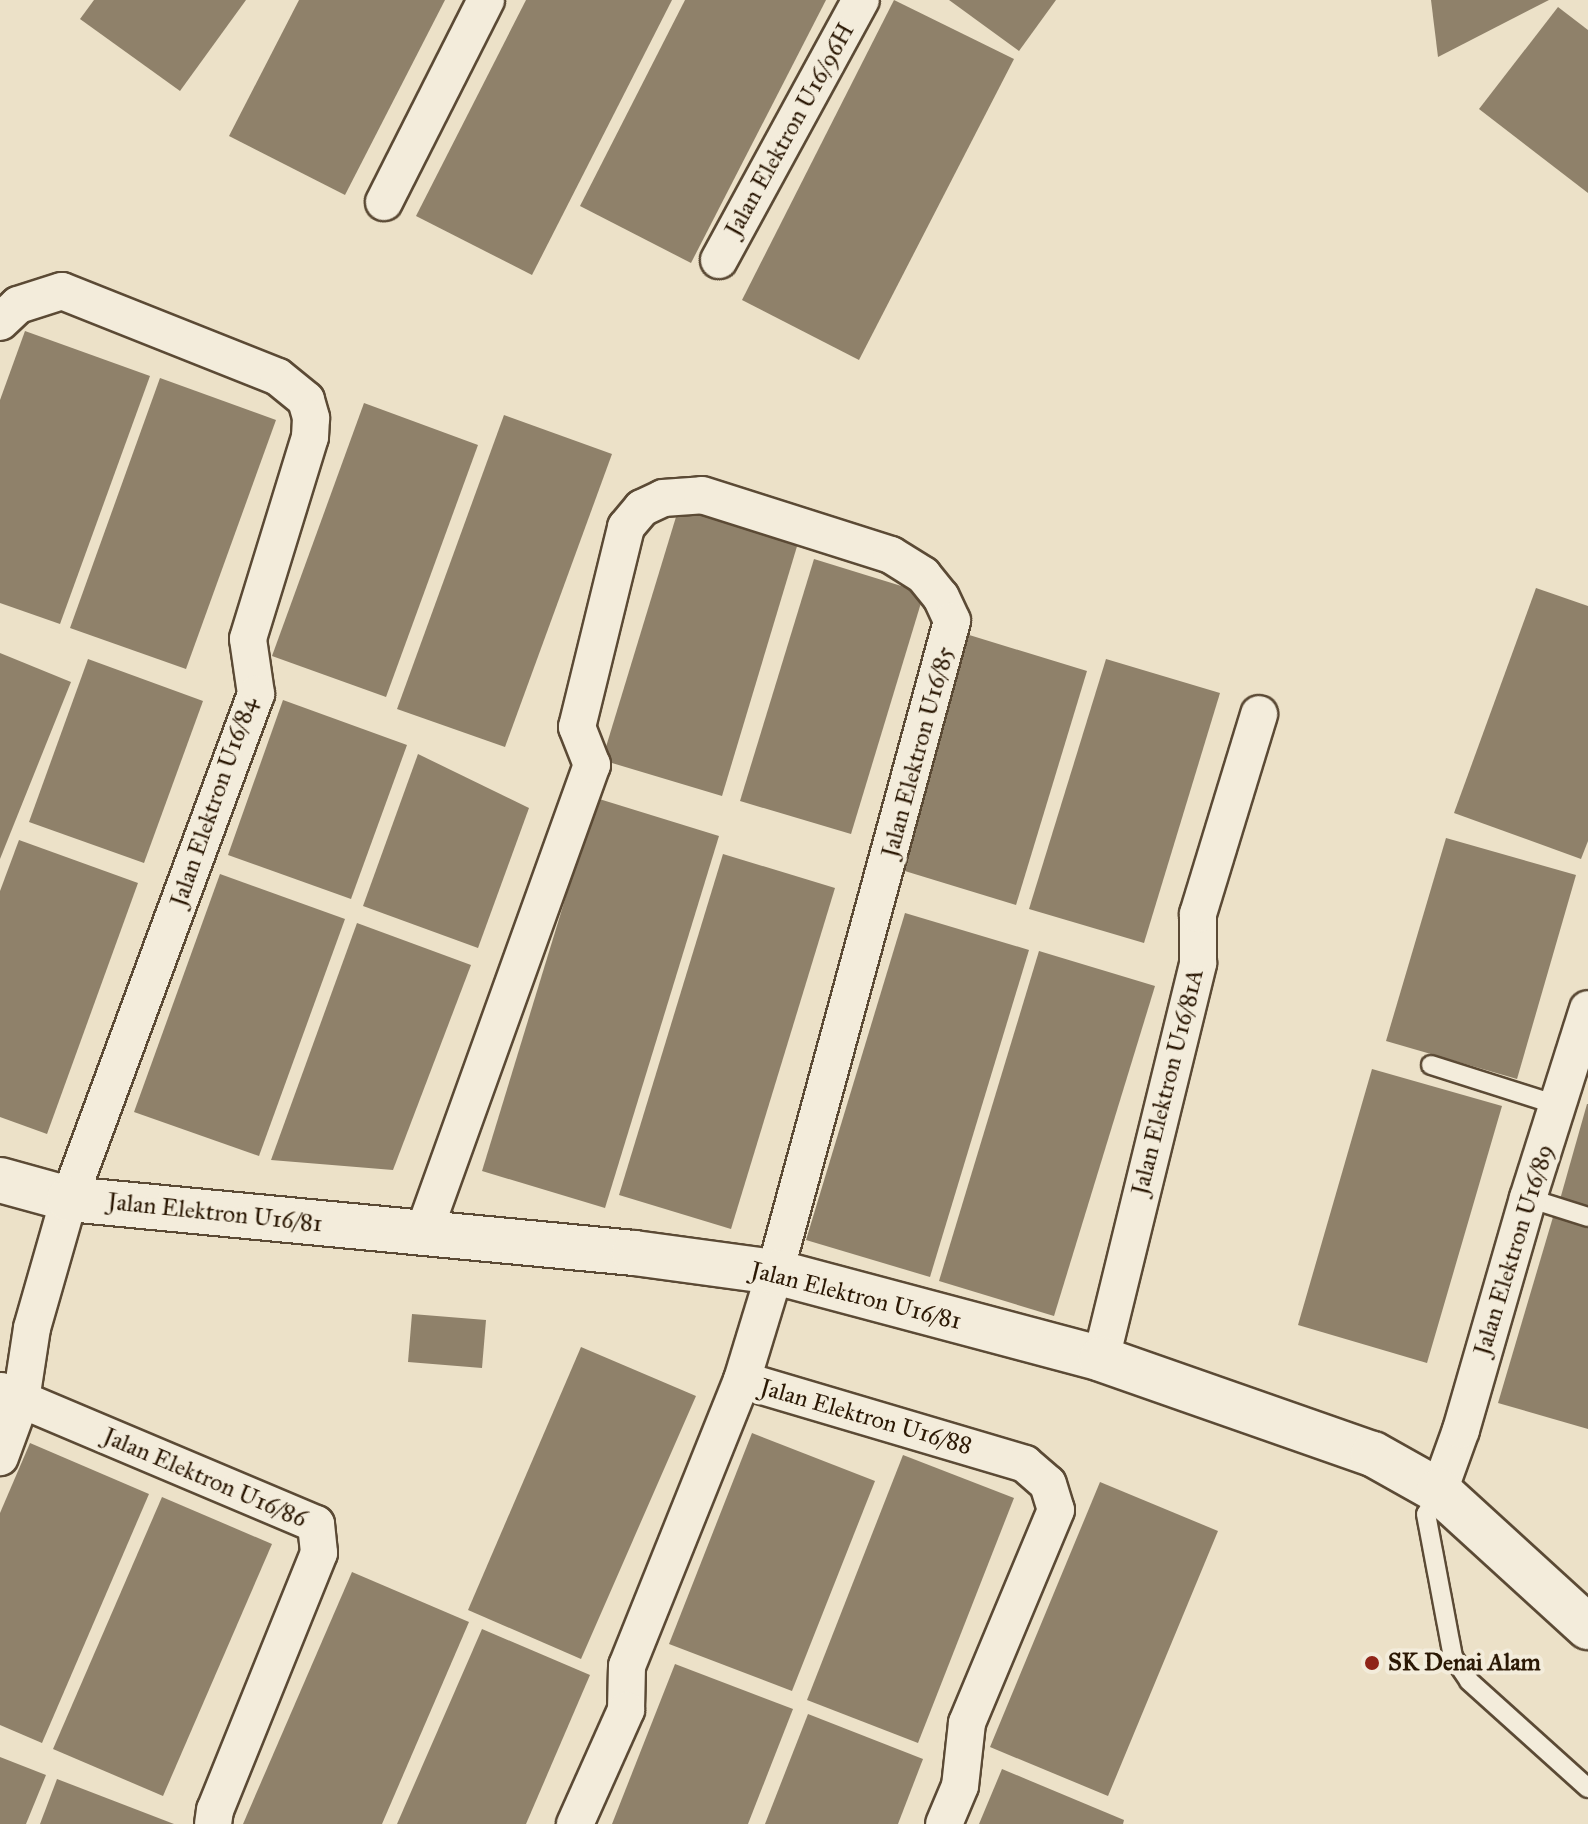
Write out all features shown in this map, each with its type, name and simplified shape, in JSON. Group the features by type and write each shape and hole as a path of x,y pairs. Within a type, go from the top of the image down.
{"street":[{"path":"384,202 486,0"},
{"name":"Jalan Elektron U16/96H","path":"719,260 861,0"},
{"name":"Jalan Elektron U16/84","path":"0,322 18,305 62,291 278,377 306,400 311,418 310,437 248,639 256,694 69,1199"},
{"name":"Jalan Elektron U16/85","path":"423,1234 592,765 577,727 626,527 642,508 663,498 702,495 891,555 923,575 941,597 952,621 775,1272 742,1380"},
{"name":"Jalan Elektron U16/81A","path":"1101,1359 1198,963 1198,914 1259,714"},
{"name":"Jalan Elektron U16/89","path":"1439,1491 1461,1430 1528,1198 1588,1009"},
{"name":"Jalan Elektron U16/81","path":"0,1180 69,1199 634,1253 775,1272 1101,1359 1373,1454 1439,1491 1588,1627"},
{"path":"0,1457 11,1395 69,1199"},
{"name":"Jalan Elektron U16/88","path":"575,1824 626,1710 627,1666 742,1380 1025,1464 1048,1484 1056,1510 967,1723 960,1786 944,1824"},
{"name":"Jalan Elektron U16/86","path":"11,1395 316,1524 319,1553 215,1810 213,1824"}],"lane":[{"path":"1431,1065 1557,1105"},
{"path":"1528,1198 1588,1217"},
{"path":"1439,1491 1426,1514 1453,1657 1469,1681 1588,1788"}],"building":[{"path":"94,0 246,0 180,91 80,19"},
{"path":"299,0 445,0 345,195 229,136"},
{"path":"526,0 672,0 532,275 416,216"},
{"path":"685,0 826,0 691,263 580,206"},
{"path":"894,0 1014,59 859,360 742,300"},
{"path":"949,0 1056,0 1019,51"},
{"path":"1431,0 1549,0 1438,57"},
{"path":"1558,7 1588,30 1588,193 1479,109"},
{"path":"25,331 150,376 60,624 0,603 0,400"},
{"path":"160,378 276,420 186,669 70,628"},
{"path":"364,403 478,445 386,697 272,656"},
{"path":"504,415 612,454 505,747 397,709"},
{"path":"679,507 798,543 722,796 602,760"},
{"path":"814,559 924,593 851,834 740,801"},
{"path":"1536,588 1588,606 1588,841 1581,859 1454,813"},
{"path":"966,634 1087,671 1016,905 895,868"},
{"path":"0,653 71,682 0,859"},
{"path":"88,659 203,701 144,863 29,822"},
{"path":"1106,659 1220,693 1144,943 1029,909"},
{"path":"283,700 407,745 351,899 228,855"},
{"path":"418,754 529,808 478,948 363,906"},
{"path":"596,798 719,836 605,1208 482,1171"},
{"path":"1446,838 1576,875 1517,1079 1386,1041"},
{"path":"19,840 138,883 47,1134 0,1117 0,891"},
{"path":"723,854 835,888 731,1229 619,1195"},
{"path":"220,874 345,919 259,1156 134,1112"},
{"path":"905,913 1029,950 930,1277 806,1240"},
{"path":"357,923 471,965 393,1170 271,1160"},
{"path":"1039,951 1155,986 1054,1316 939,1281"},
{"path":"1372,1069 1502,1106 1427,1363 1298,1325"},
{"path":"1588,1104 1588,1211 1559,1203"},
{"path":"1553,1217 1588,1227 1588,1429 1498,1403"},
{"path":"412,1314 486,1320 482,1368 408,1362"},
{"path":"581,1347 696,1396 581,1659 468,1610"},
{"path":"752,1433 875,1481 792,1691 669,1644"},
{"path":"30,1443 149,1494 42,1743 0,1725 0,1513"},
{"path":"903,1455 1014,1498 918,1743 807,1700"},
{"path":"1100,1482 1218,1531 1108,1796 990,1747"},
{"path":"162,1497 272,1544 163,1796 53,1749"},
{"path":"352,1572 469,1622 382,1824 243,1824"},
{"path":"482,1629 590,1675 526,1824 397,1824"},
{"path":"675,1664 793,1709 748,1824 612,1824"},
{"path":"808,1714 923,1759 898,1824 765,1824"},
{"path":"0,1757 46,1775 26,1824 0,1824"},
{"path":"1002,1769 1124,1820 1123,1824 979,1824"},
{"path":"57,1779 174,1824 40,1824"}],"place":[{"name":"SK Denai Alam","path":"1372,1663"}]}
